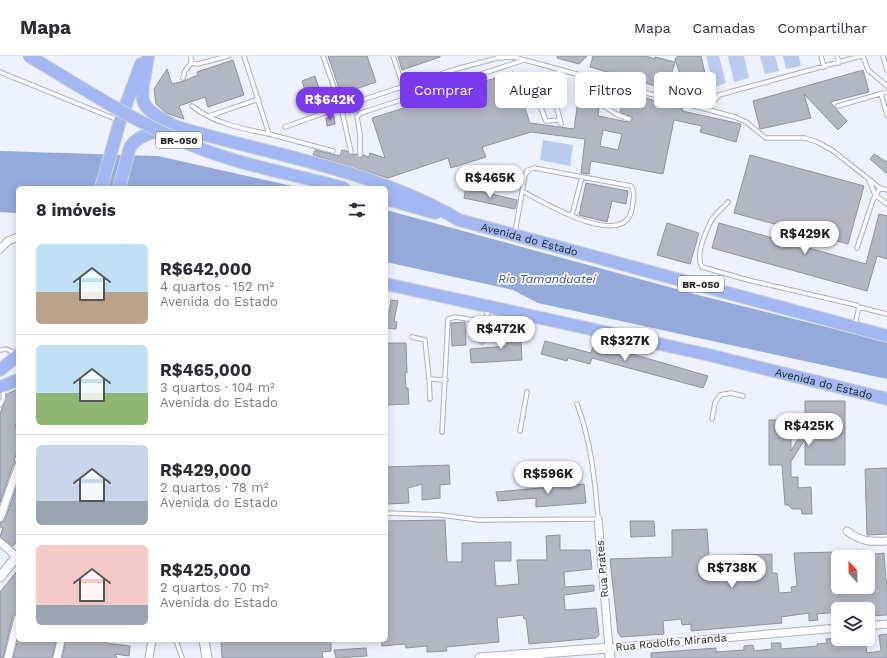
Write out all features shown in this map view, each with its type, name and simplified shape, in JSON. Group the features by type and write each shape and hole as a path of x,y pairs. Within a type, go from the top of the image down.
{"highway":[{"name":"BR-050","path":"29,56 133,118 190,145 266,168 336,186"},
{"path":"102,186 116,133 132,84 147,56"},
{"name":"Avenida do Estado","path":"147,56 141,90 143,101 147,108 157,117 177,127 353,172 387,186"},
{"name":"Avenida do Estado","path":"120,186 130,147 133,142 143,136 177,127"},
{"name":"Avenida do Estado","path":"388,187 425,202 459,220 855,326 887,336"},
{"name":"BR-050","path":"388,200 459,220"},
{"name":"Avenida do Estado","path":"388,284 713,356 887,399"},
{"path":"0,370 16,357"},
{"path":"2,386 16,381"}],"street":[{"path":"0,249 8,240 16,238"},
{"path":"0,518 16,473"},
{"name":"Rua Prates","path":"598,519 610,658"},
{"path":"847,531 867,542 887,541"},
{"path":"0,542 16,555"},
{"path":"0,577 16,557"},
{"path":"875,625 887,624"},
{"path":"8,658 16,626"},
{"name":"Rua Rodolfo Miranda","path":"480,658 831,629"},
{"path":"57,658 61,642"},
{"path":"149,658 152,642"},
{"path":"204,642 207,658"}],"lane":[{"path":"183,78 185,71 191,63 191,56"},
{"path":"191,63 198,64 228,56"},
{"path":"244,56 269,134"},
{"path":"323,56 341,107 351,152"},
{"path":"393,56 400,75"},
{"path":"821,56 824,67"},
{"path":"837,56 839,63"},
{"path":"707,109 720,95 862,56 868,70 887,85"},
{"path":"883,56 887,70"},
{"path":"449,72 497,57 514,57 575,74"},
{"path":"487,72 525,60"},
{"path":"0,72 120,121"},
{"path":"0,75 5,74"},
{"path":"285,127 400,87"},
{"path":"838,106 887,92"},
{"path":"646,93 707,109 746,122 766,138 805,138 817,142 832,150 880,188 887,190"},
{"path":"881,94 887,115"},
{"path":"209,116 259,99"},
{"path":"360,154 357,117 361,113 400,100"},
{"path":"556,100 560,122 546,121 541,108 542,104 556,100"},
{"path":"192,106 201,113 226,124 333,151"},
{"path":"606,108 618,116 629,119"},
{"path":"350,146 360,147"},
{"path":"515,234 522,191 528,170 534,168 631,186 634,194 630,217 626,222 611,227 579,220 572,215 522,191"},
{"path":"490,174 524,182"},
{"path":"572,215 582,177"},
{"path":"869,179 875,195 887,204"},
{"path":"857,248 875,195 880,188"},
{"path":"728,202 711,221 699,254 699,262 702,266 748,280 856,305 887,314"},
{"path":"482,342 488,306"},
{"path":"855,326 859,307"},
{"path":"442,432 446,380 448,319 455,317 518,327"},
{"path":"412,337 425,340 430,399"},
{"path":"0,350 6,350 16,354"},
{"path":"429,379 446,380"},
{"path":"0,405 3,399 2,386"},
{"path":"520,431 527,392"},
{"path":"712,419 715,403 720,395 731,393 743,396"},
{"name":"Rua Prates","path":"577,404 587,433 595,481 598,519"},
{"path":"388,513 441,515 479,520 598,519"},
{"path":"177,642 182,658"}],"shaded area":[{"path":"706,56 719,56 726,83 716,86 716,72 710,72"},
{"path":"728,56 744,56 749,78 734,82"},
{"path":"760,56 775,56 779,71 765,74"},
{"path":"783,56 799,56 801,66 786,69"},
{"path":"543,140 573,145 570,166 540,160"}],"water":[{"path":"0,151 158,156 292,186 16,186 16,213 0,212"},
{"name":"Rio Tamanduateí","path":"388,211 702,296 887,342 887,379 538,303 513,290 388,262"}],"building":[{"path":"328,56 367,56 376,82 341,94"},
{"path":"398,56 440,56 440,57 402,70"},
{"path":"557,56 587,56 579,64 557,58"},
{"path":"593,56 646,56 675,62 672,72 654,72 654,86 646,83 646,72 607,72 590,67"},
{"path":"678,56 701,56 705,72 679,72 675,59"},
{"path":"233,60 244,95 208,107 205,97 179,106 184,119 166,113 156,104 154,89 167,69 172,84 198,75 197,72"},
{"path":"863,70 869,92 830,102 847,121 838,130 804,94 811,118 760,129 753,101"},
{"path":"315,76 323,101 310,105 302,81"},
{"path":"495,78 495,108 525,108 530,123 574,129 577,108 599,108 598,116 628,122 632,120 632,117 620,112 621,108 646,108 646,98 654,101 654,108 680,108 683,109 682,111 741,124 736,142 700,132 702,126 674,120 663,174 591,161 589,174 581,173 585,139 531,132 482,147 486,157 451,168 448,158 388,178 313,155 315,150 340,156 342,150 347,151 350,155 357,154 360,158 363,155 369,157 370,153 385,158 372,118 404,108 487,108 487,81","holes":["603,130 622,134 618,150 600,146"]},
{"path":"334,116 335,124 327,126 326,118"},
{"path":"874,154 887,162 887,174 870,159"},
{"path":"750,155 864,186 848,244 734,213"},
{"path":"586,183 628,191 626,204 612,201 607,222 579,215"},
{"path":"466,188 517,200 515,209 464,198"},
{"path":"879,214 887,216 887,259 877,256 867,291 712,248 719,223 866,264"},
{"path":"667,223 699,233 690,264 657,255"},
{"path":"391,300 398,301 394,321 397,322 396,329 388,328"},
{"path":"465,322 466,345 452,346 451,323"},
{"path":"526,330 526,341 521,341 522,360 471,363 470,349 507,346 506,332"},
{"path":"545,341 591,353 594,343 708,376 703,388 592,358 590,364 568,358 567,361 541,354"},
{"path":"388,343 406,343 407,373 405,373 409,404 388,405"},
{"path":"16,390 16,455 14,461 16,463 13,465 0,503 0,414 7,394"},
{"path":"805,401 845,401 845,465 805,465 805,439 792,460 791,459 791,477 798,477 798,488 811,487 812,514 802,514 801,509 792,509 788,505 785,505 782,465 769,465 769,420 791,420 791,451 805,427"},
{"path":"449,465 450,484 440,485 440,498 422,500 422,484 408,488 409,503 388,504 388,467"},
{"path":"887,468 887,534 867,535 865,469"},
{"path":"584,484 586,503 536,507 536,498 498,501 496,492"},
{"path":"16,488 16,542 13,546 0,537 3,528 0,527 0,523 5,520"},
{"path":"445,520 447,562 462,562 462,543 511,542 511,561 494,561 496,586 519,584 517,560 547,560 546,536 560,535 560,550 590,550 592,569 564,572 565,587 594,585 594,591 564,595 565,610 596,608 599,635 596,638 529,644 526,619 524,619 523,615 497,618 499,642 446,647 447,651 427,652 427,646 406,648 405,644 382,646 381,642 388,642 388,521"},
{"path":"630,521 654,521 655,536 631,537"},
{"path":"707,529 709,556 772,554 772,573 777,573 779,593 792,592 791,587 797,586 794,553 831,552 831,594 875,594 875,554 884,553 887,581 887,615 875,616 875,602 831,602 831,613 817,614 818,620 809,621 809,613 781,617 782,623 691,631 691,624 682,625 681,619 663,621 664,634 621,637 618,633 610,559 672,557 672,530"},
{"path":"16,572 16,614 13,616 3,658 0,658 0,592"},
{"path":"887,634 887,658 651,658 651,653 716,648 716,652 744,650 744,646 753,645 754,651 772,649 771,643 781,643 781,649 818,646 817,644 827,643 826,639 831,639 831,646 866,646 867,653 881,651 879,635"},
{"path":"17,642 56,642 52,658 13,658"},
{"path":"66,642 106,642 130,646 129,656 115,654 117,658 62,658"},
{"path":"221,642 331,642 331,651 322,652 323,658 222,658"},
{"path":"366,648 367,656 336,658 334,650"}]}
